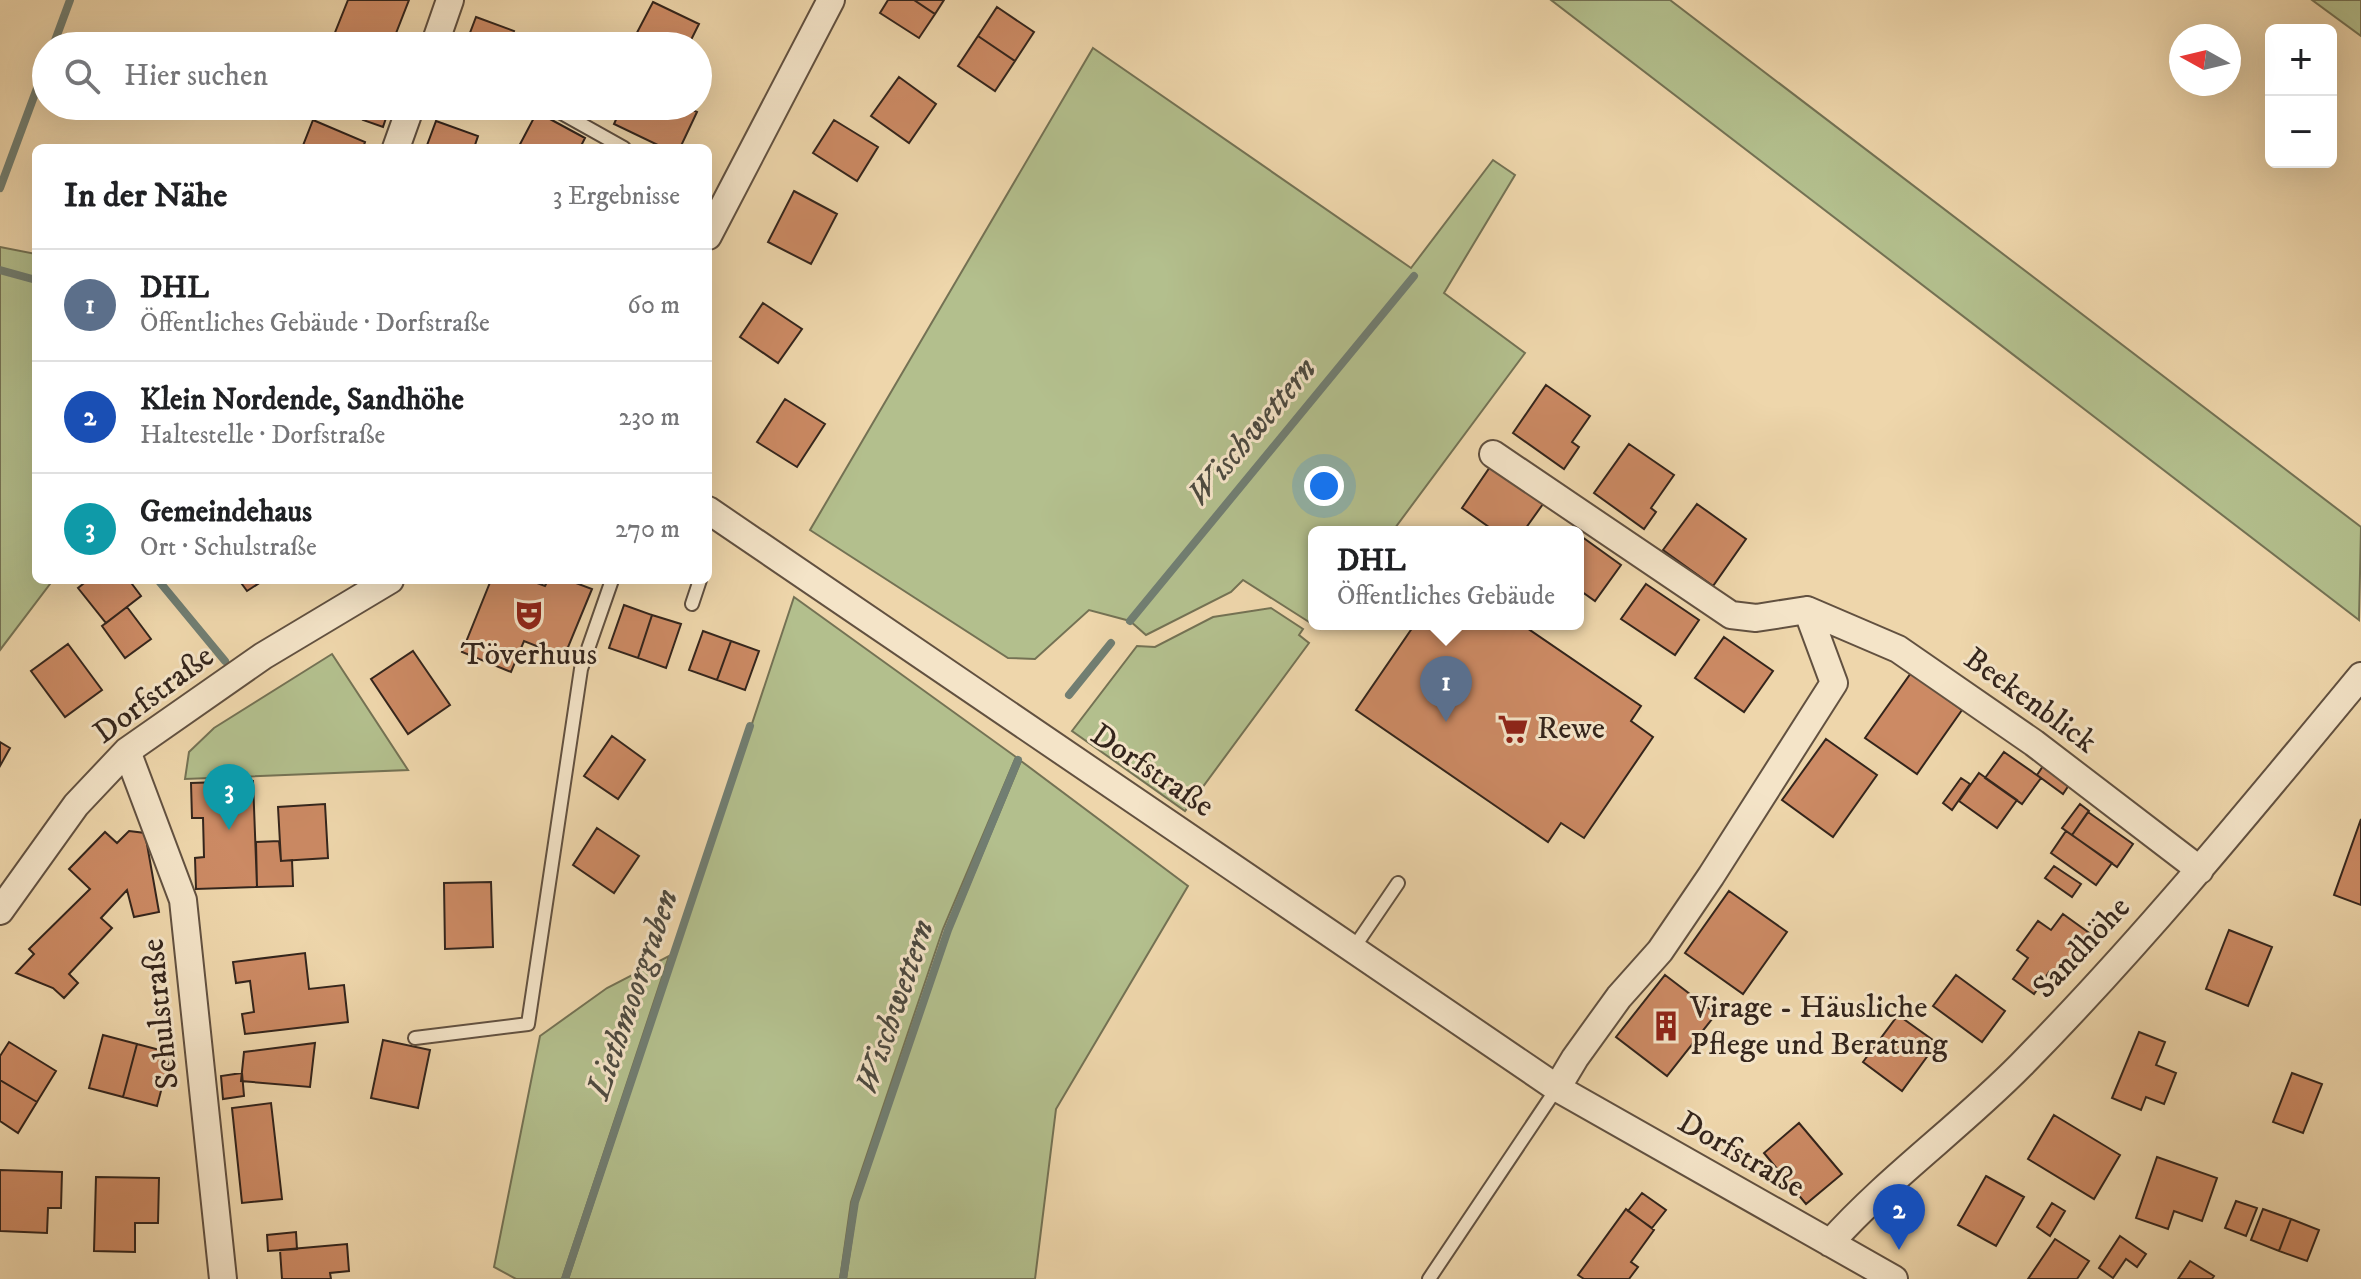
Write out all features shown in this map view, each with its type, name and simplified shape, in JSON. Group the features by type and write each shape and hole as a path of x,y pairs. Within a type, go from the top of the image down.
{"street":[{"path":"439,32 450,0"},
{"path":"716,201 831,0"},
{"path":"397,144 406,120"},
{"path":"1493,454 1731,615 1756,618 1807,610 1834,683 1660,951 1619,997 1557,1088"},
{"name":"Dorfstraße","path":"712,513 1557,1088 1894,1279"},
{"name":"Dorfstraße","path":"0,911 76,805 127,751 263,656 383,584"},
{"name":"Beekenblick","path":"1807,610 1898,649 2034,743 2200,870"},
{"name":"Sandhöhe","path":"1830,1243 1857,1212 2020,1066 2200,870 2361,676"},
{"name":"Schulstraße","path":"127,751 183,900 223,1279"}],"lane":[{"path":"574,120 617,144"},
{"path":"415,1038 528,1024 581,669 611,584"},
{"path":"692,604 699,584"},
{"path":"1353,949 1398,883"},
{"path":"1429,1279 1557,1088"}],"green space":[{"path":"1551,0 1670,0 2361,527 2359,620"},
{"path":"2312,0 2361,0 2361,36"},
{"path":"1093,48 1411,268 1493,160 1515,175 1444,293 1525,353 1396,526 1308,526 1308,621 1243,580 1231,592 1146,635 1130,621 1089,610 1035,659 1008,658 810,530"},
{"path":"0,247 32,253 32,584 50,584 0,650"},
{"path":"794,597 1016,757 943,929 851,1202 840,1279 568,1279"},
{"path":"1271,608 1303,629 1299,635 1309,643 1185,811 1072,731 1137,646 1155,647 1213,617"},
{"path":"332,654 408,770 185,779 189,752 214,728"},
{"path":"1021,761 1188,886 1056,1109 1035,1279 846,1279 857,1203 949,933"},
{"path":"669,956 562,1279 516,1279 494,1267 540,1036 607,988"}],"building":[{"path":"348,0 409,0 396,32 335,32"},
{"path":"888,0 914,0 935,14 919,38 880,13"},
{"path":"914,0 944,0 935,14"},
{"path":"653,2 699,24 695,32 637,32"},
{"path":"997,7 1034,32 1015,61 978,36"},
{"path":"476,17 514,31 514,32 470,32"},
{"path":"978,36 1015,61 995,91 958,66"},
{"path":"899,77 936,104 909,143 871,116"},
{"path":"313,120 365,142 364,144 304,144"},
{"path":"363,120 385,120 383,127"},
{"path":"533,120 552,120 585,138 582,144 520,144"},
{"path":"616,120 693,120 682,144 656,144 614,124"},
{"path":"834,120 878,147 857,181 813,153"},
{"path":"436,121 478,136 475,144 427,144"},
{"path":"794,191 837,214 811,264 768,242"},
{"path":"763,303 802,329 778,363 740,337"},
{"path":"1546,385 1590,416 1572,442 1579,447 1564,469 1513,433"},
{"path":"785,399 825,424 797,467 757,442"},
{"path":"1629,444 1674,475 1651,508 1656,512 1644,529 1594,493"},
{"path":"1490,467 1543,504 1527,526 1488,526 1462,508"},
{"path":"1697,504 1746,539 1713,586 1663,550"},
{"path":"1584,538 1621,565 1595,601 1584,593"},
{"path":"83,584 132,584 141,596 106,623 78,588"},
{"path":"242,584 258,584 247,591"},
{"name":"Töverhuus","path":"489,584 579,584 592,589 564,657 524,641 511,672 462,652"},
{"path":"1646,584 1699,620 1675,655 1621,619"},
{"path":"624,605 652,615 638,658 609,648"},
{"path":"127,607 151,639 125,658 102,626"},
{"path":"652,615 681,624 666,668 638,658"},
{"name":"Rewe","path":"1411,630 1530,630 1641,706 1631,721 1653,737 1584,838 1561,823 1548,842 1356,710"},
{"path":"703,631 731,641 717,680 689,670"},
{"path":"1724,637 1773,671 1744,712 1695,678"},
{"path":"731,641 759,651 745,690 717,680"},
{"path":"68,644 102,690 65,717 31,671"},
{"path":"413,651 450,705 408,734 371,679"},
{"path":"1911,673 1962,710 1917,774 1865,738"},
{"path":"612,736 645,760 618,799 584,776"},
{"path":"1826,739 1877,775 1833,837 1782,800"},
{"path":"0,742 10,748 0,766"},
{"path":"2004,752 2041,778 2022,804 1985,778"},
{"path":"2045,763 2071,782 2063,794 2037,775"},
{"path":"1979,773 2017,800 1997,828 1959,801"},
{"path":"1961,778 1970,784 1952,810 1943,803"},
{"path":"253,781 257,887 196,889 195,858 204,857 203,818 192,818 191,783"},
{"path":"325,804 328,858 281,861 278,807"},
{"path":"2080,804 2089,811 2072,835 2062,828"},
{"path":"2088,812 2133,844 2117,867 2072,835"},
{"path":"2361,819 2361,905 2334,895"},
{"path":"597,828 639,856 614,893 573,865"},
{"path":"129,831 145,833 159,912 134,917 127,890 101,918 112,928 69,974 78,983 64,998 53,988 16,973 34,954 29,949 90,889 69,869 105,832 117,843"},
{"path":"2066,831 2112,863 2096,885 2051,853"},
{"path":"279,841 281,861 292,860 293,886 257,887 256,842"},
{"path":"2054,866 2081,884 2072,897 2045,878"},
{"path":"491,882 493,947 445,949 444,883"},
{"path":"1729,891 1787,932 1743,994 1685,953"},
{"path":"2063,914 2092,935 2059,980 2049,972 2034,994 2013,979 2028,958 2017,950 2038,921 2051,930"},
{"path":"2229,930 2272,947 2248,1006 2206,989"},
{"path":"305,953 309,989 344,985 348,1022 245,1034 242,1014 254,1012 250,981 236,983 233,962"},
{"name":"Virage - Häusliche Pflege und Beratung","path":"1665,975 1716,1014 1667,1076 1616,1037"},
{"path":"1956,975 2005,1011 1982,1042 1933,1006"},
{"path":"1898,1015 1937,1043 1902,1091 1863,1062"},
{"path":"2139,1032 2165,1042 2156,1065 2176,1073 2164,1104 2146,1097 2141,1110 2112,1098"},
{"path":"103,1035 137,1044 123,1097 89,1088"},
{"path":"383,1040 430,1050 418,1108 371,1098"},
{"path":"9,1042 56,1071 37,1102 0,1080 0,1056"},
{"path":"315,1043 310,1087 241,1081 244,1052"},
{"path":"137,1044 171,1053 157,1106 123,1097"},
{"path":"242,1073 244,1096 223,1099 221,1076"},
{"path":"2292,1073 2322,1084 2303,1133 2273,1122"},
{"path":"0,1080 37,1102 18,1133 0,1121"},
{"path":"271,1103 282,1199 242,1203 232,1108"},
{"path":"2054,1115 2120,1155 2094,1199 2028,1159"},
{"path":"1799,1123 1842,1174 1806,1204 1764,1153"},
{"path":"2157,1157 2217,1178 2202,1221 2174,1211 2168,1229 2136,1218"},
{"path":"0,1170 62,1172 61,1208 48,1208 47,1233 0,1231"},
{"path":"1986,1176 2024,1197 1996,1246 1958,1225"},
{"path":"96,1177 159,1178 158,1223 135,1223 135,1252 94,1251"},
{"path":"1642,1193 1666,1210 1652,1228 1628,1211"},
{"path":"2236,1201 2257,1208 2246,1236 2225,1228"},
{"path":"2052,1203 2065,1211 2050,1236 2037,1227"},
{"path":"1626,1209 1654,1230 1631,1262 1638,1267 1629,1279 1584,1279 1578,1275"},
{"path":"2263,1209 2291,1219 2279,1251 2251,1240"},
{"path":"2291,1219 2319,1230 2307,1261 2279,1251"},
{"path":"296,1232 297,1249 268,1251 267,1235"},
{"path":"2120,1236 2146,1254 2137,1267 2126,1259 2113,1278 2099,1268"},
{"path":"2055,1239 2089,1261 2077,1279 2028,1279"},
{"path":"347,1244 349,1271 330,1273 331,1279 282,1279 280,1250"},
{"path":"2190,1261 2214,1276 2212,1279 2178,1279"}],"waterway":[{"name":"Liethmoorgraben","path":"58,32 70,0"},
{"name":"Liethmoorgraben","path":"0,188 32,102"},
{"name":"Liethmoorgraben","path":"0,270 32,279"},
{"name":"Wischwettern","path":"1130,621 1414,276"},
{"name":"Liethmoorgraben","path":"161,584 225,661"},
{"name":"Wischwettern","path":"1069,695 1111,643"},
{"name":"Liethmoorgraben","path":"565,1279 750,726"},
{"name":"Wischwettern","path":"843,1279 855,1202 948,930 1018,760"}],"place":[{"name":"Töverhuus","path":"529,615"},
{"name":"DHL","path":"1446,722"},
{"name":"Rewe","path":"1513,729"},
{"name":"Gemeindehaus","path":"229,830"},
{"name":"Virage - Häusliche Pflege und Beratung","path":"1666,1026"},
{"name":"Klein Nordende, Sandhöhe","path":"1899,1250"}]}
